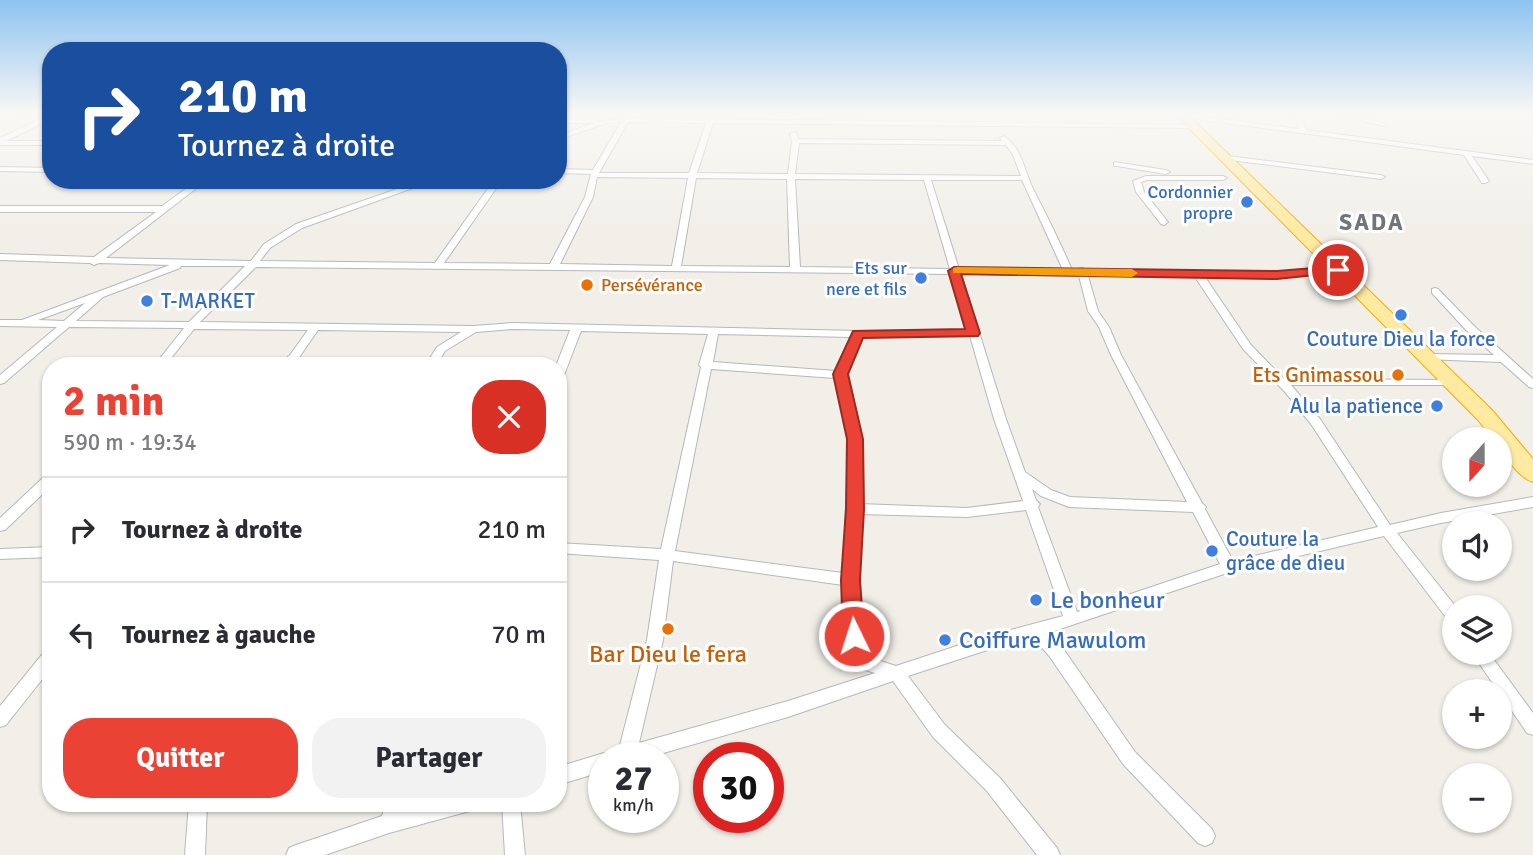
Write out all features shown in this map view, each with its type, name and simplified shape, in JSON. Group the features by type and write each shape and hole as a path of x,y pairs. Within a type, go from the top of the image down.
{"highway":[{"path":"1219,154 1280,215 1304,233 1485,415 1533,474"}],"street":[{"path":"554,266 589,197 594,173 606,154"},
{"path":"676,267 692,176 699,154"},
{"path":"794,154 791,177 795,269"},
{"path":"1016,154 1024,178 1039,204 1068,271"},
{"path":"1467,154 1533,162"},
{"path":"1467,154 1485,181"},
{"path":"1222,157 1381,177"},
{"path":"1117,164 1223,178"},
{"path":"0,169 42,170"},
{"path":"567,172 692,176 1024,178"},
{"path":"927,178 1000,419 1033,504 1072,620"},
{"path":"1164,222 1140,192 1137,181 1146,178 1243,178"},
{"path":"93,262 191,189"},
{"path":"166,357 191,326 254,263 267,246 299,226 405,189"},
{"path":"438,265 492,189"},
{"path":"0,209 164,209"},
{"path":"0,257 93,262 1277,275 1338,270"},
{"path":"0,330 184,263"},
{"path":"1082,271 1093,311 1104,327 1151,423 1199,507 1229,567"},
{"path":"1198,274 1234,331 1260,362 1282,382 1337,451 1388,532 1442,600"},
{"path":"1435,291 1470,328 1533,386"},
{"path":"0,381 104,292"},
{"path":"0,323 473,329 512,326 858,334 973,333"},
{"path":"295,357 316,326"},
{"path":"565,357 577,327"},
{"path":"436,357 441,349 473,329"},
{"path":"625,742 655,640 667,555 714,330"},
{"path":"858,334 840,374 855,439 855,509 850,580 854,636 865,663 896,673 939,731 993,784 1050,855"},
{"path":"1428,357 1504,359"},
{"path":"705,365 840,374"},
{"path":"1282,382 1452,382"},
{"path":"1021,474 1046,493 1069,502 1199,507"},
{"path":"0,526 42,486"},
{"path":"671,742 788,709 1072,620 1229,567 1441,518 1533,502"},
{"path":"855,509 939,514 1014,509 1033,504"},
{"path":"567,549 667,555 850,580"},
{"path":"0,554 42,552"},
{"path":"1036,630 1056,652 1129,758 1205,836"},
{"path":"1489,665 1533,727"},
{"path":"0,719 42,667"},
{"path":"567,773 588,767"},
{"path":"195,855 197,812"},
{"path":"389,823 393,812"},
{"path":"296,855 389,823 431,812"},
{"path":"512,812 515,855"}],"slow traffic":[{"path":"957,271 1132,273"}],"place":[{"name":"Cordonnier propre","path":"1247,202"},
{"name":"Ets sur nere et fils","path":"921,278"},
{"name":"Persévérance","path":"587,285"},
{"name":"T-MARKET","path":"147,301"},
{"name":"Couture Dieu la force","path":"1401,315"},
{"name":"Ets Gnimassou","path":"1398,375"},
{"name":"Alu la patience","path":"1437,406"},
{"name":"Couture la grâce de dieu","path":"1212,551"},
{"name":"Le bonheur","path":"1036,600"},
{"name":"Bar Dieu le fera","path":"668,629"},
{"name":"Coiffure Mawulom","path":"945,640"}],"district":[{"name":"SADA","path":"1372,222"}],"route":[{"path":"854,636 850,580 855,509 855,439 840,374 858,334 973,333 954,271 1277,275 1338,270"}]}
